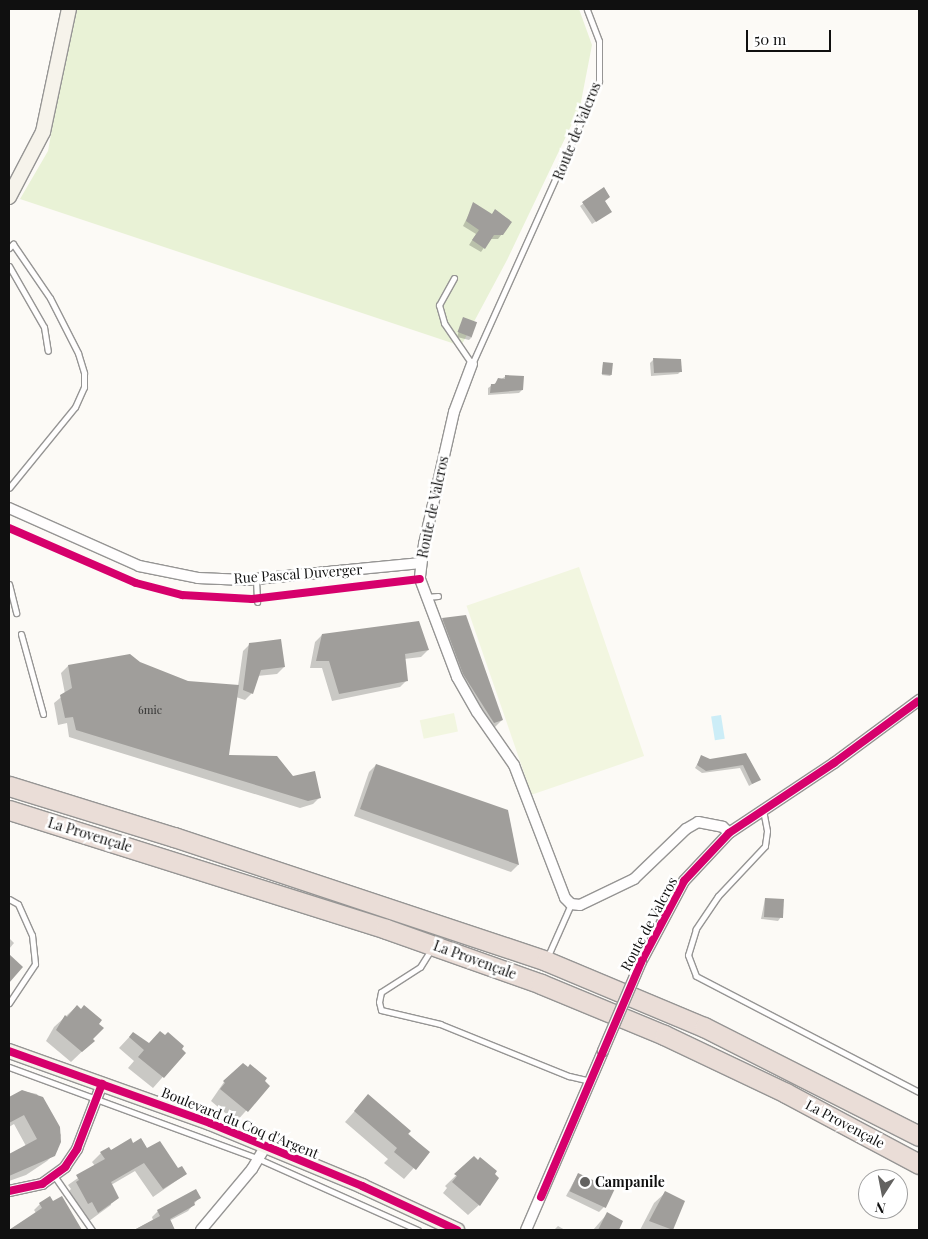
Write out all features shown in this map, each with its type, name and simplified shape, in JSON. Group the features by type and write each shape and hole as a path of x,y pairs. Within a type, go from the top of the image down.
{"highway":[{"name":"La Provençale","path":"9,786 174,836 546,961 704,1027 919,1136"},
{"name":"La Provençale","path":"9,810 433,945 664,1035 786,1093 919,1164"},
{"path":"9,822 386,929"}],"street":[{"path":"9,197 44,132 69,9"},
{"name":"Route de Valcros","path":"472,364 454,412 421,563 420,580 425,598 457,677 477,712 514,764 561,890 571,904 591,902 634,879 692,824 708,822 722,826 729,833"},
{"name":"Rue Pascal Duverger","path":"9,508 139,566 198,578 256,580 421,563"},
{"name":"Route de Valcros","path":"526,1230 641,962 684,882 729,833 834,764 919,700"},
{"name":"Boulevard du Coq d'Argent","path":"9,1051 266,1146 457,1230"},
{"path":"9,1191 42,1184 56,1177 77,1148 102,1084"},
{"path":"201,1230 259,1159 266,1146"}],"lane":[{"name":"Route de Valcros","path":"472,364 599,81 599,42 587,9"},
{"path":"9,248 13,244 25,259 66,325 78,353 84,380 75,406 9,488"},
{"path":"9,266 44,327 48,350"},
{"path":"454,278 439,305 444,323 472,364"},
{"path":"256,580 257,602"},
{"path":"9,584 16,613"},
{"path":"425,598 438,596"},
{"path":"21,634 42,714"},
{"path":"763,810 767,831 765,846 718,896 696,929 688,955 696,976 919,1092"},
{"path":"9,900 18,904 32,935 35,964 9,1002"},
{"path":"546,961 571,904"},
{"path":"433,945 420,967 381,992 381,1010 440,1024 568,1076 590,1081"},
{"name":"Boulevard du Coq d'Argent","path":"9,1067 259,1159 418,1230"},
{"path":"56,1177 92,1230"}],"green space":[{"path":"74,9 579,9 592,45 580,107 507,260 461,346 20,199 48,151"},
{"path":"579,567 644,756 532,795 466,606"},
{"path":"454,713 458,732 424,739 420,720"}],"water":[{"path":"721,715 725,739 715,740 711,717"}],"building":[{"path":"604,187 610,197 605,201 612,212 596,222 582,202"},
{"path":"473,202 492,214 495,209 512,222 503,235 494,235 485,249 472,240 479,230 466,221"},
{"path":"463,317 477,322 472,337 458,332"},
{"path":"653,358 681,359 682,372 654,373"},
{"path":"603,362 613,363 612,375 602,374"},
{"path":"505,375 524,376 523,390 490,393 491,384 495,384 498,378 505,379"},
{"path":"466,615 503,720 494,723 463,674 442,618"},
{"path":"419,621 429,650 405,654 408,681 339,694 329,661 316,661 322,634"},
{"path":"281,639 285,667 261,670 253,694 243,690 249,643"},
{"path":"130,654 140,662 188,681 239,685 229,755 277,756 293,776 315,771 321,798 308,801 76,730 73,717 65,718 60,695 72,688 68,665"},
{"path":"746,753 761,780 752,784 743,765 706,771 697,765 701,755 710,759"},
{"path":"376,764 508,810 519,865 360,809"},
{"path":"765,898 784,899 783,918 764,917"},
{"path":"9,954 23,967 9,983"},
{"path":"77,1005 81,1009 84,1005 102,1020 99,1024 104,1028 93,1039 95,1041 82,1052 56,1030 65,1015 67,1017"},
{"path":"160,1031 165,1035 168,1032 184,1046 182,1049 186,1053 164,1078 138,1057 144,1050 129,1037 133,1032 149,1043"},
{"path":"243,1063 248,1067 250,1064 267,1078 265,1081 270,1086 248,1112 220,1089 225,1083 223,1081"},
{"path":"22,1090 43,1097 60,1127 61,1142 55,1156 9,1176 9,1154 37,1139 24,1115 9,1123 9,1097"},
{"path":"368,1094 411,1131 408,1134 430,1152 416,1170 394,1152 397,1148 354,1111"},
{"path":"131,1138 133,1143 141,1138 147,1148 160,1141 178,1168 182,1166 187,1174 163,1189 144,1163 111,1182 119,1198 98,1213 92,1202 88,1204 76,1182 79,1180 76,1175 105,1159 100,1152 109,1147 111,1150"},
{"path":"474,1156 478,1160 480,1157 497,1171 495,1174 499,1178 480,1206 452,1182 457,1176 454,1174"},
{"name":"Campanile","path":"578,1173 614,1190 606,1208 570,1191"},
{"path":"196,1189 201,1198 194,1202 195,1205 170,1219 175,1230 134,1230 160,1216 157,1210"},
{"path":"665,1191 685,1201 673,1230 649,1221"},
{"path":"50,1196 53,1201 62,1196 82,1230 9,1230 42,1208 39,1203"},
{"path":"607,1212 623,1221 619,1230 598,1230"}],"cycle path":[{"path":"9,528 136,583 182,595 252,599 420,579"},
{"path":"541,1197 641,962 684,881 729,833 834,763 918,701"},
{"path":"9,1051 210,1123 362,1186 457,1230"},
{"path":"9,1191 42,1184 65,1167 77,1149 102,1084"}],"place":[{"name":"Campanile","path":"585,1182"}]}
